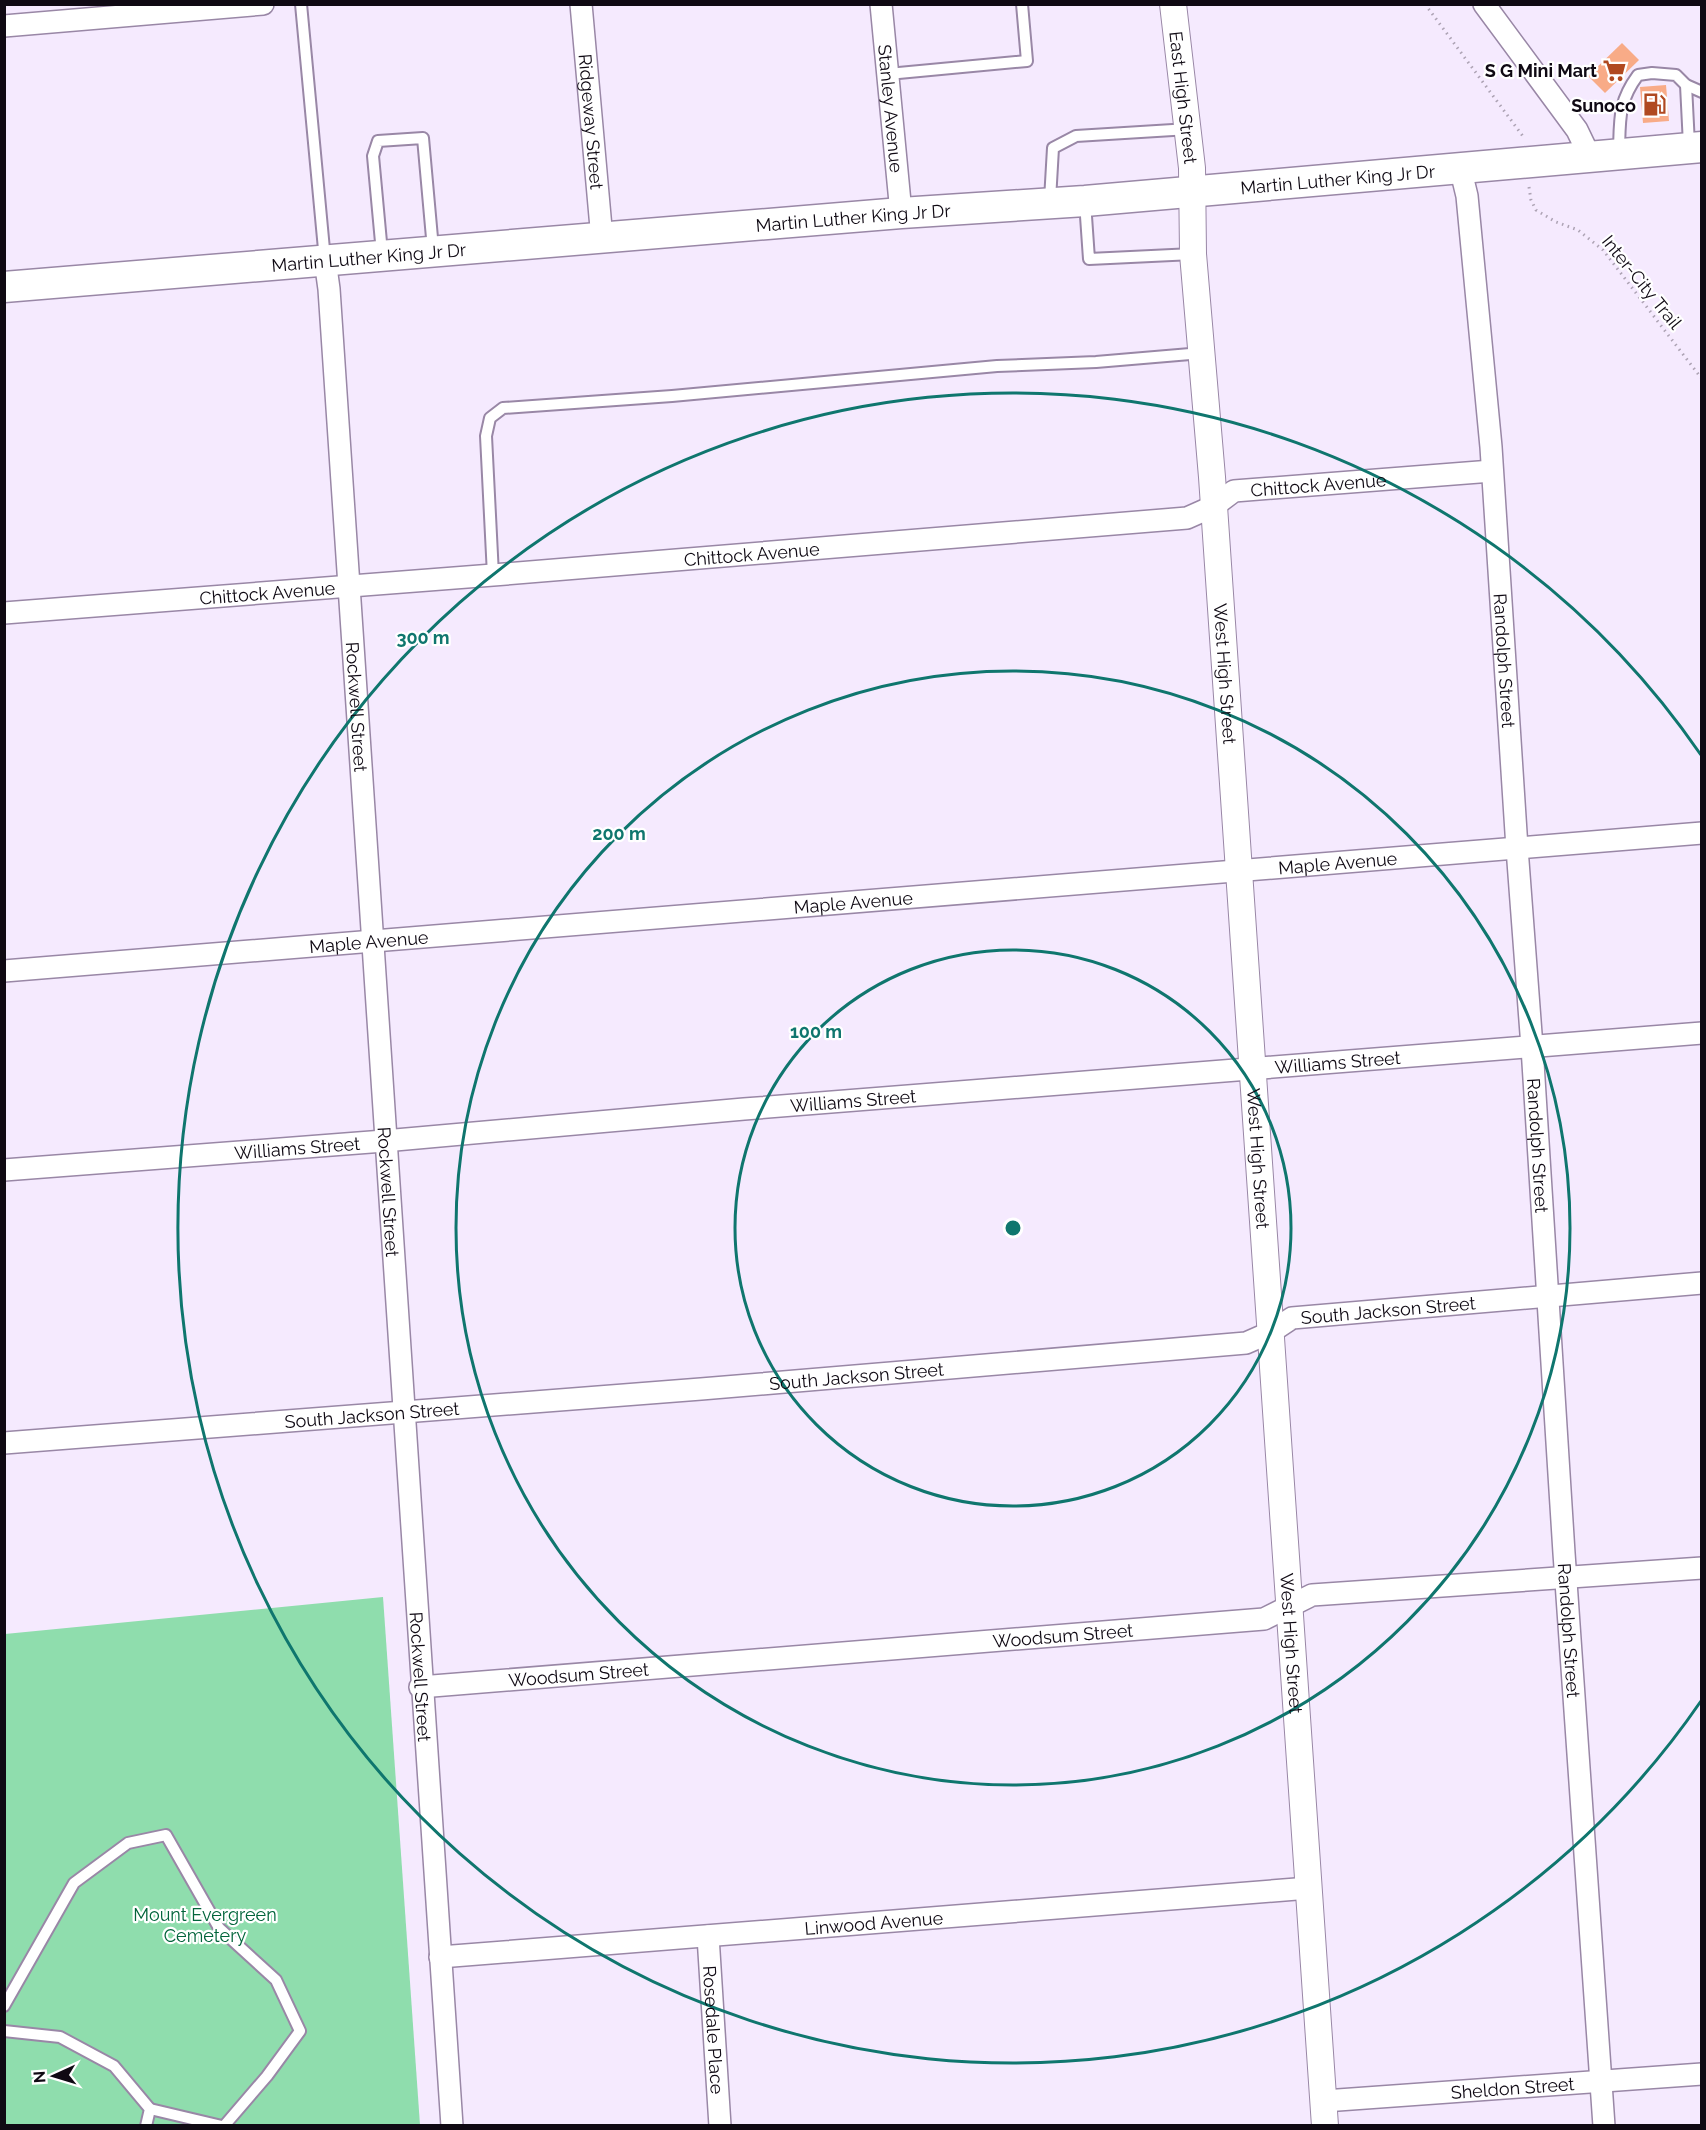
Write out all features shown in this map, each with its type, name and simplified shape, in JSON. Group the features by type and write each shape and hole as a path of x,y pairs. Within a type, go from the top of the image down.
{"main road":[{"name":"Martin Luther King Jr Dr","path":"4,287 901,213 1050,204 1695,148"}],"street":[{"path":"4,26 262,4"},
{"name":"Ridgeway Street","path":"581,4 602,239"},
{"name":"Stanley Avenue","path":"881,4 901,213"},
{"name":"East High Street","path":"1173,4 1189,129 1192,192"},
{"path":"1484,4 1577,130 1604,155"},
{"name":"Randolph Street","path":"1460,167 1467,196 1492,471 1604,2126"},
{"name":"West High Street","path":"1192,192 1193,254 1214,506 1324,2113"},
{"name":"Rockwell Street","path":"325,260 329,289 349,585 420,1687 452,2126"},
{"name":"Chittock Avenue","path":"4,613 1187,518 1214,506 1234,491 1492,471"},
{"name":"Maple Avenue","path":"4,970 1701,833"},
{"name":"Williams Street","path":"4,1170 1701,1033"},
{"name":"South Jackson Street","path":"4,1443 713,1389 1246,1343 1271,1332 1292,1318 1701,1283"},
{"name":"Woodsum Street","path":"420,1687 1264,1619 1312,1595 1701,1568"},
{"name":"Linwood Avenue","path":"440,1957 1309,1888"},
{"name":"Rosedale Place","path":"708,1936 720,2126"},
{"name":"Sheldon Street","path":"1324,2113 1601,2082 1701,2074"}],"lane":[{"path":"301,4 325,260"},
{"path":"888,74 1027,61 1022,4"},
{"path":"1604,155 1622,104 1638,75 1652,73 1676,75 1686,85 1701,92"},
{"path":"1686,85 1695,148"},
{"path":"1050,204 1053,148 1076,136 1189,129"},
{"path":"383,256 373,156 378,141 389,140 423,138 433,252"},
{"path":"1085,201 1089,259 1193,254"},
{"path":"493,575 486,436 490,418 504,408 672,396 997,366 1096,362 1203,353"},
{"path":"4,2006 75,1883 128,1843 166,1834 219,1928 276,1980 300,2031 267,2076 223,2126 150,2109 114,2067 60,2037 4,2031"},
{"path":"146,2126 150,2109"}],"path":[{"path":"1425,4 1526,140"},
{"name":"Inter-City Trail","path":"1529,191 1536,210 1556,222 1578,230 1603,250 1701,378"}],"green space":[{"name":"Mount Evergreen Cemetery","path":"383,1597 420,2125 5,2126 5,1634"}],"building":[{"path":"1622,43 1639,60 1605,93 1588,76"},
{"path":"1666,85 1669,121 1643,123 1640,87"}],"place":[{"name":"S G Mini Mart","path":"1615,70"},
{"name":"Sunoco","path":"1654,105"}]}
